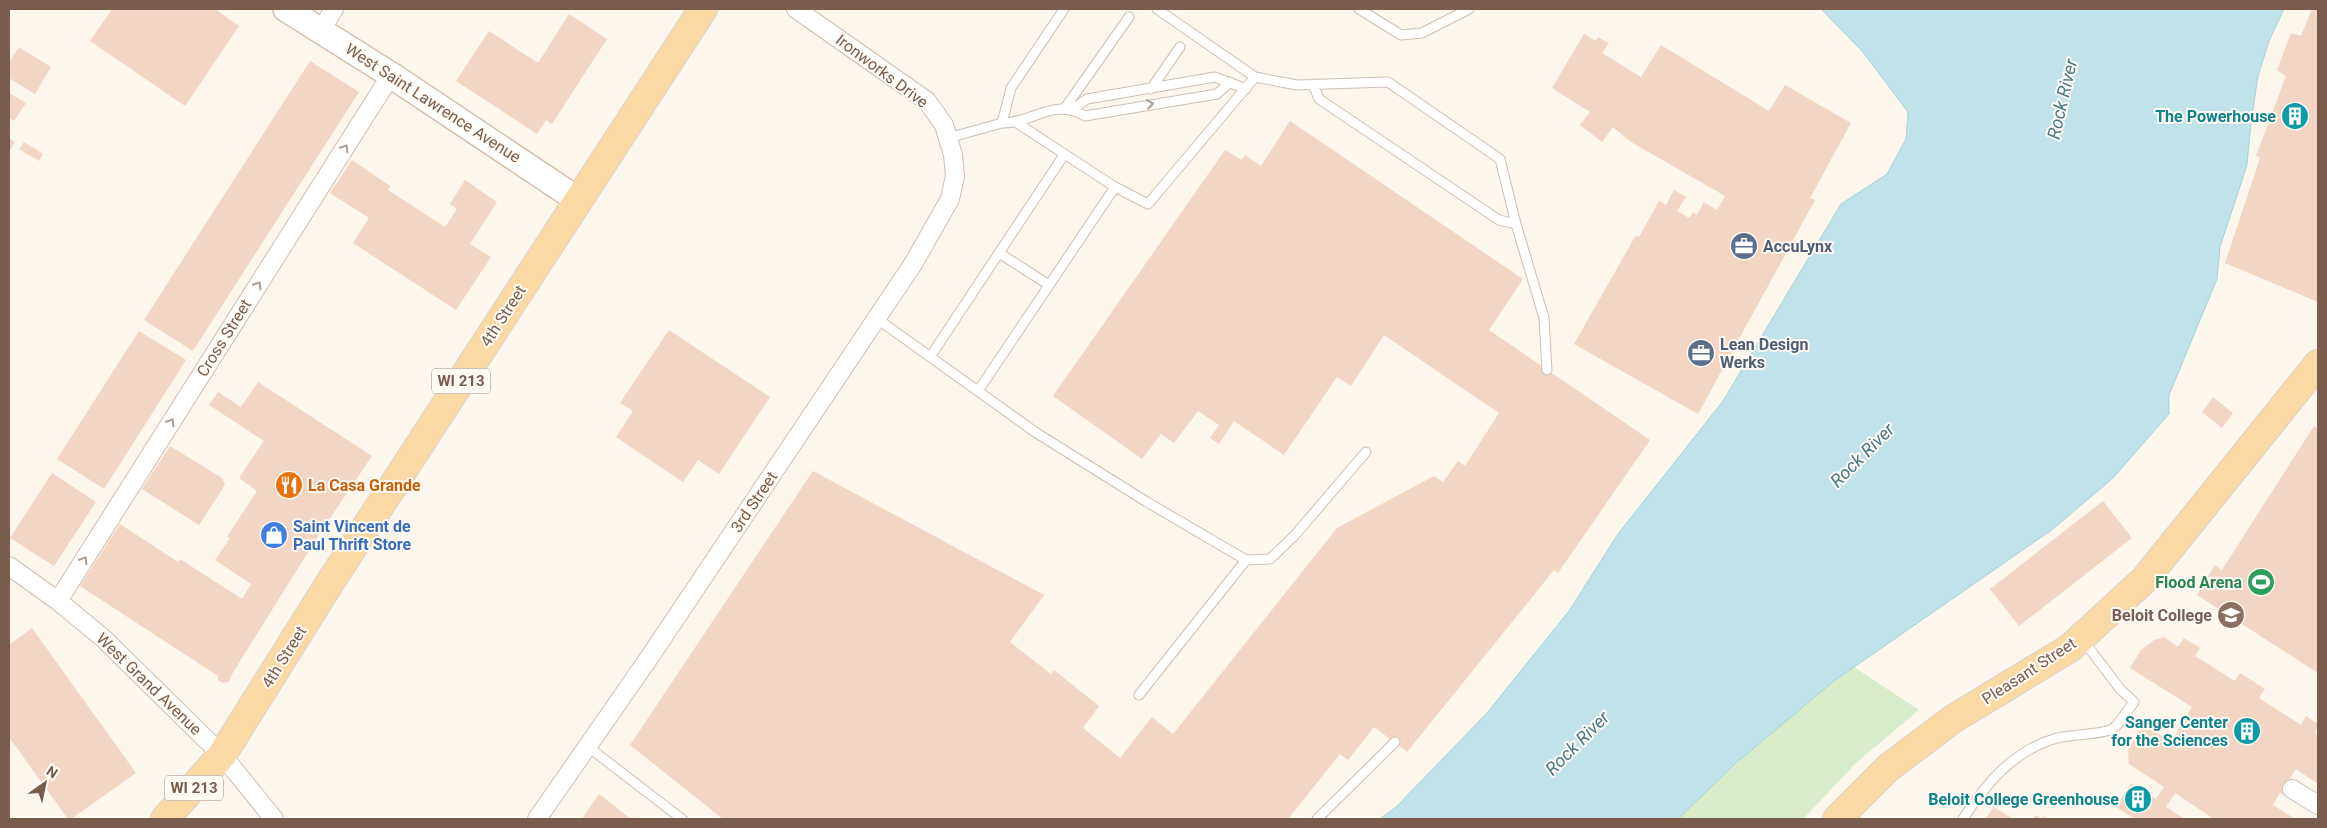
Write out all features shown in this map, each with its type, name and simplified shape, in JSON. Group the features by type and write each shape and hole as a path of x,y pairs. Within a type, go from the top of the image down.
{"main road":[{"name":"4th Street","path":"165,819 222,756 331,581 703,9"},
{"name":"Pleasant Street","path":"1837,819 1888,768 1953,719 2070,648 2145,579 2318,364"}],"street":[{"name":"West Saint Lawrence Avenue","path":"287,9 391,75 578,200"},
{"path":"321,30 334,9"},
{"name":"Ironworks Drive","path":"796,9 927,101 944,125 953,155 955,176"},
{"name":"Cross Street","path":"58,601 391,75"},
{"name":"3rd Street","path":"537,819 913,264 950,199 955,176"},
{"name":"West Grand Avenue","path":"9,566 58,601 103,638 222,756 254,792 274,819"},
{"path":"2292,789 2318,806"}],"lane":[{"path":"1002,123 1011,88 1064,9"},
{"path":"1157,9 1255,77 1297,85 1388,82 1500,159 1516,224 1544,318 1547,370"},
{"path":"1359,9 1401,35 1422,33 1468,9"},
{"path":"1069,109 1128,17"},
{"path":"1152,89 1180,47"},
{"path":"948,138 1002,123 1017,123 1049,110 1069,109 1087,99 1215,77 1246,89"},
{"path":"1017,123 1115,187 1148,204 1255,77"},
{"path":"1069,109 1085,116 1217,94 1230,82"},
{"path":"1313,84 1319,98 1499,220 1516,224"},
{"path":"1115,95 1118,109"},
{"path":"930,357 1064,155"},
{"path":"978,391 1115,187"},
{"path":"999,253 1049,285"},
{"path":"876,318 1035,432 1147,502 1246,560 1270,559 1295,535 1366,452"},
{"path":"1139,695 1246,560"},
{"path":"1963,819 2002,769 2021,753 2035,745 2058,738 2110,730 2117,725 2134,702 2120,690 2081,638"},
{"path":"1317,819 1395,742"},
{"path":"587,746 682,819"}],"green space":[{"path":"1854,667 1919,710 1857,762 1803,819 1678,819 1785,720"}],"water":[{"name":"Rock River","path":"1821,9 2284,9 2269,41 2258,76 2247,165 2220,247 2217,279 2169,395 2169,414 2113,478 2053,529 1834,681 1736,763 1678,819 1380,819 1395,808 1487,713 1569,611 1618,534 1723,401 1841,204 1887,174 1906,139 1908,112 1863,52"}],"building":[{"path":"112,9 215,9 239,26 185,106 90,41"},
{"name":"The Powerhouse","path":"2312,9 2318,9 2318,302 2225,263 2260,158 2256,156 2286,76 2277,70 2291,33 2301,36"},
{"path":"569,14 607,39 552,124 546,120 537,134 456,81 489,31 538,63"},
{"path":"1584,34 1596,41 1598,37 1609,43 1602,53 1641,77 1661,45 1769,111 1785,85 1851,123 1810,198 1815,200 1698,414 1574,344 1636,235 1639,237 1659,201 1666,205 1674,190 1686,197 1677,211 1689,218 1693,212 1697,215 1704,202 1717,210 1725,196 1631,142 1613,127 1602,142 1580,125 1590,112 1552,88"},
{"path":"19,47 51,67 35,94 9,78 9,63"},
{"path":"310,61 359,92 193,351 144,320"},
{"path":"9,93 26,103 14,121 9,118"},
{"path":"1290,121 1523,279 1489,330 1650,440 1558,573 1554,570 1407,752 1374,727 1348,760 1340,754 1288,819 723,819 630,745 813,471 1044,595 1010,642 1051,674 1054,670 1099,706 1083,728 1120,758 1152,717 1173,734 1337,528 1434,476 1443,482 1458,461 1465,466 1499,413 1384,335 1351,386 1337,377 1284,455 1234,421 1219,444 1210,438 1219,425 1198,411 1174,443 1161,434 1142,459 1053,396 1225,150 1242,160 1245,155 1261,166"},
{"path":"9,138 15,142 9,152"},
{"path":"24,142 43,154 39,161 19,149"},
{"path":"352,160 390,186 388,190 445,227 457,209 450,204 465,180 497,202 470,244 491,257 456,310 353,243 369,218 330,193"},
{"path":"669,330 770,397 719,474 698,460 683,482 616,437 633,411 620,403"},
{"path":"139,331 186,360 104,489 57,459"},
{"path":"258,382 372,456 320,533 232,674 229,682 223,683 218,680 218,676 80,586 120,524 178,562 180,559 242,599 251,584 215,560 230,538 227,537 257,491 239,478 264,441 209,405 218,392 241,407"},
{"path":"2213,397 2233,413 2222,428 2202,412"},
{"name":"Flood Arena","path":"2314,426 2318,429 2318,673 2197,595 2215,565 2222,570"},
{"path":"170,446 222,478 225,485 199,525 142,489"},
{"path":"52,473 96,502 54,566 10,538"},
{"path":"2103,501 2132,538 2019,626 1990,589"},
{"path":"32,628 136,773 71,819 68,819 9,737 9,645"},
{"name":"Sanger Center for the Sciences","path":"2164,637 2178,647 2184,638 2200,648 2195,656 2235,681 2240,673 2265,689 2259,698 2301,725 2306,716 2318,724 2315,734 2318,736 2318,784 2296,769 2289,780 2295,784 2287,797 2280,793 2273,805 2295,819 2210,819 2211,817 2175,793 2166,807 2185,819 2135,819 2116,807 2131,783 2156,799 2164,787 2129,764 2128,750 2143,724 2171,742 2192,707 2130,668 2141,650 2154,640"},
{"path":"599,794 631,819 582,819"},
{"path":"1994,807 2013,819 1985,819"},
{"path":"2036,815 2042,819 2033,819"}],"place":[{"name":"The Powerhouse","path":"2295,116"},
{"name":"AccuLynx","path":"1744,246"},
{"name":"Lean Design Werks","path":"1701,353"},
{"name":"La Casa Grande","path":"289,485"},
{"name":"Saint Vincent de Paul Thrift Store","path":"274,535"},
{"name":"Flood Arena","path":"2261,582"},
{"name":"Beloit College","path":"2231,615"},
{"name":"Sanger Center for the Sciences","path":"2247,731"},
{"name":"Beloit College Greenhouse","path":"2138,799"}]}
